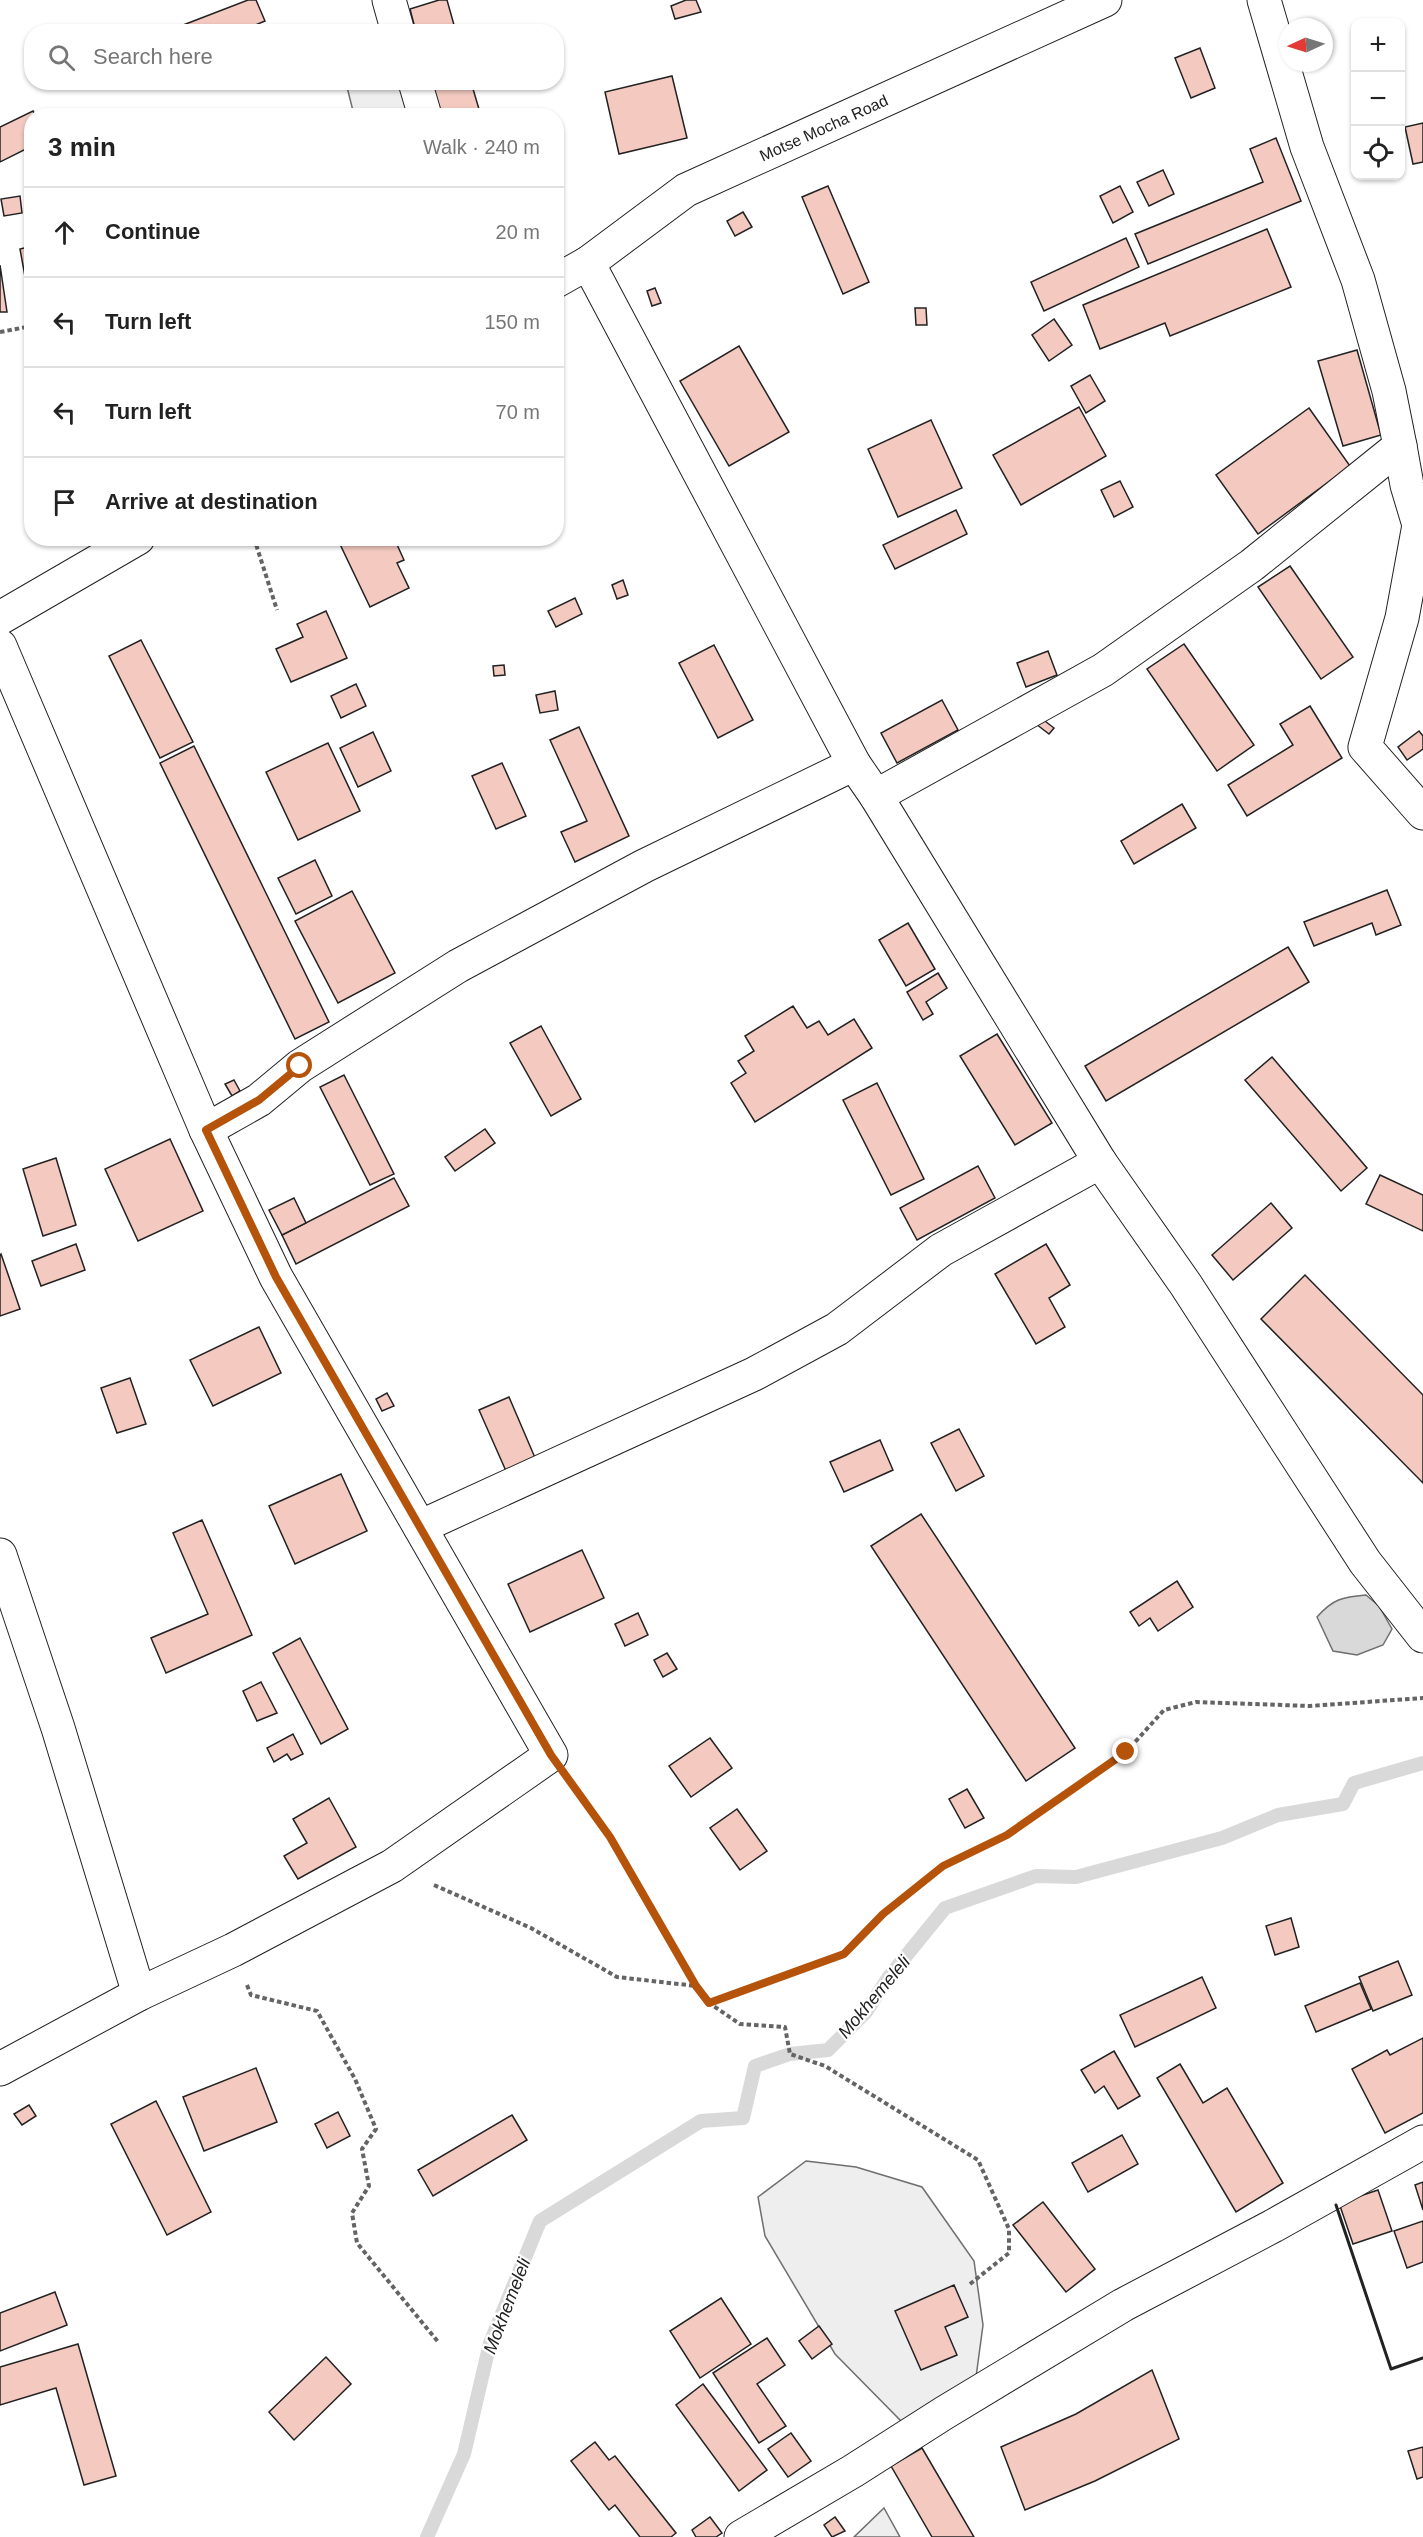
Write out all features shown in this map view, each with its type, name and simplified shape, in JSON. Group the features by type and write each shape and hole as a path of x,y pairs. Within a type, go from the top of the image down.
{"street":[{"path":"389,0 396,24"},
{"name":"Motse Mocha Road","path":"564,276 588,262 686,190 1105,0"},
{"path":"1264,0 1307,147 1358,280 1389,391 1407,485 1419,525 1402,618 1365,747 1423,813"},
{"path":"417,90 423,108"},
{"path":"588,262 854,764 876,796 1100,1162 1186,1285 1365,1562 1423,1636"},
{"path":"876,796 1103,670 1252,565 1400,446"},
{"path":"0,618 124,546"},
{"path":"0,646 206,1130 276,1277 551,1755 392,1866 233,1950 140,1994 0,2069"},
{"path":"206,1130 259,1100 300,1066 458,966 644,866 854,764"},
{"path":"420,1527 765,1368 837,1329 941,1250 1100,1162"},
{"path":"0,1555 58,1728 140,1994"},
{"path":"741,2537 1123,2305 1273,2226 1423,2142"}],"path":[{"path":"0,332 24,328"},
{"path":"257,546 277,610"},
{"path":"709,2003 844,1954 883,1914 943,1866 1007,1835 1126,1752 1164,1710 1196,1702 1310,1706 1423,1698"},
{"path":"551,1755 610,1837 696,1986 709,2003 740,2024 785,2027 790,2054 825,2066 978,2160 1009,2229 1009,2253 970,2284"},
{"path":"392,1866 531,1928 617,1977 696,1986"},
{"path":"233,1950 251,1995 317,2011 355,2079 376,2129 362,2149 369,2186 352,2212 357,2243 439,2343"}],"shaded area":[{"path":"348,90 401,90 408,108 352,108"},
{"path":"1366,1595 1379,1606 1392,1629 1383,1645 1357,1655 1333,1651 1317,1617 1338,1600"},
{"path":"806,2161 856,2167 922,2187 974,2261 983,2325 976,2377 903,2423 835,2354 765,2236 758,2197"},
{"path":"884,2508 900,2537 854,2537"}],"building":[{"path":"248,0 256,0 265,21 258,24 186,24"},
{"path":"439,0 447,0 454,24 414,24 410,9"},
{"path":"686,0 696,0 701,12 675,19 671,6"},
{"path":"1200,48 1215,88 1191,98 1175,58"},
{"path":"672,76 687,138 619,154 605,92"},
{"path":"433,90 473,90 479,108 439,108"},
{"path":"24,115 24,150 0,162 0,127"},
{"path":"1423,123 1423,162 1413,164 1405,127"},
{"path":"1276,138 1301,201 1148,264 1135,234 1263,182 1250,149"},
{"path":"1163,170 1174,194 1149,206 1137,182"},
{"path":"828,186 869,282 843,294 802,197"},
{"path":"1120,186 1133,212 1113,223 1100,196"},
{"path":"20,196 22,213 4,216 1,199"},
{"path":"743,212 752,227 735,236 727,221"},
{"path":"1267,229 1291,287 1170,336 1165,323 1100,349 1083,305"},
{"path":"1126,238 1139,267 1044,311 1031,282"},
{"path":"24,248 24,271 20,249"},
{"path":"0,265 7,312 0,312"},
{"path":"655,288 661,303 652,306 647,291"},
{"path":"915,308 926,308 927,325 916,325"},
{"path":"1054,319 1072,345 1049,361 1032,335"},
{"path":"739,346 789,432 729,466 680,381"},
{"path":"1357,350 1381,435 1343,446 1318,361"},
{"path":"1090,375 1105,401 1086,413 1071,386"},
{"path":"1079,407 1106,456 1021,505 993,455"},
{"path":"1309,408 1350,466 1258,534 1216,475"},
{"path":"931,420 962,488 898,517 868,449"},
{"path":"1120,481 1133,507 1114,517 1101,490"},
{"path":"956,510 967,534 895,569 883,545"},
{"path":"341,546 398,546 404,560 397,563 409,588 370,607"},
{"path":"1290,566 1353,657 1321,679 1258,587"},
{"path":"623,580 628,595 617,599 612,585"},
{"path":"575,598 582,614 556,627 548,611"},
{"path":"326,611 347,658 291,682 276,649 303,637 297,624"},
{"path":"141,640 193,742 160,758 109,656"},
{"path":"1184,644 1254,745 1217,771 1147,669"},
{"path":"714,645 753,720 718,738 679,663"},
{"path":"1048,651 1057,675 1026,687 1017,663"},
{"path":"504,665 505,675 494,676 493,666"},
{"path":"356,684 366,706 341,718 331,696"},
{"path":"555,691 558,710 540,713 536,695"},
{"path":"942,700 958,730 897,763 881,733"},
{"path":"1310,706 1342,758 1247,816 1228,785 1293,745 1280,724"},
{"path":"1041,718 1054,728 1049,734 1036,724"},
{"path":"579,727 629,836 575,862 561,832 587,821 550,740"},
{"path":"1419,731 1423,736 1423,749 1407,760 1398,747"},
{"path":"373,732 391,771 358,787 340,748"},
{"path":"328,743 360,811 298,840 266,772"},
{"path":"194,746 329,1022 295,1039 160,763"},
{"path":"502,763 526,816 496,829 472,776"},
{"path":"1182,804 1196,828 1134,864 1121,841"},
{"path":"315,860 332,896 296,914 278,878"},
{"path":"1387,890 1401,925 1376,935 1372,923 1314,946 1304,922"},
{"path":"352,891 395,973 338,1003 295,921"},
{"path":"908,923 935,969 906,986 879,940"},
{"path":"1288,947 1309,982 1106,1101 1085,1066"},
{"path":"938,973 947,988 926,1002 933,1014 923,1020 907,992"},
{"path":"793,1006 807,1028 819,1021 828,1035 854,1019 872,1048 755,1122 731,1083 746,1073 738,1061 754,1051 745,1036"},
{"path":"541,1026 581,1099 551,1116 510,1043"},
{"path":"997,1034 1052,1123 1015,1145 960,1056"},
{"path":"1272,1057 1367,1168 1341,1191 1245,1080"},
{"path":"344,1075 394,1174 370,1185 320,1087"},
{"path":"234,1080 240,1091 232,1096 225,1084"},
{"path":"877,1083 924,1179 891,1195 843,1100"},
{"path":"485,1129 495,1143 455,1171 445,1157"},
{"path":"170,1139 203,1211 138,1241 105,1169"},
{"path":"56,1158 76,1225 43,1236 23,1169"},
{"path":"978,1166 995,1198 917,1240 900,1208"},
{"path":"1380,1175 1423,1195 1423,1231 1366,1204"},
{"path":"394,1178 409,1206 296,1264 282,1235"},
{"path":"294,1198 306,1223 282,1235 269,1210"},
{"path":"1271,1203 1292,1228 1233,1280 1212,1255"},
{"path":"76,1244 85,1270 41,1286 32,1261"},
{"path":"1046,1244 1070,1285 1049,1298 1065,1327 1036,1344 995,1274"},
{"path":"0,1255 20,1309 0,1316"},
{"path":"1305,1275 1423,1395 1423,1483 1261,1319"},
{"path":"259,1327 281,1373 213,1406 190,1360"},
{"path":"130,1378 146,1424 117,1433 101,1388"},
{"path":"387,1393 394,1406 382,1411 376,1399"},
{"path":"509,1397 539,1467 510,1480 479,1410"},
{"path":"959,1429 984,1476 956,1491 931,1443"},
{"path":"880,1440 893,1470 844,1492 830,1462"},
{"path":"341,1474 367,1531 295,1564 269,1506"},
{"path":"921,1514 1075,1748 1026,1781 871,1546"},
{"path":"202,1520 252,1635 166,1673 151,1638 208,1614 173,1533"},
{"path":"582,1550 604,1598 530,1632 508,1584"},
{"path":"1177,1581 1193,1607 1158,1631 1150,1618 1139,1626 1130,1612"},
{"path":"638,1613 648,1635 625,1646 615,1624"},
{"path":"300,1638 348,1729 321,1744 273,1653"},
{"path":"667,1653 677,1669 663,1677 654,1660"},
{"path":"261,1682 277,1713 257,1721 243,1691"},
{"path":"293,1734 303,1754 291,1760 287,1754 274,1762 267,1748"},
{"path":"710,1738 732,1768 691,1797 669,1766"},
{"path":"967,1789 984,1818 965,1828 949,1799"},
{"path":"329,1798 356,1847 298,1879 284,1856 307,1843 293,1819"},
{"path":"737,1809 767,1851 740,1870 710,1828"},
{"path":"1291,1918 1299,1947 1275,1955 1266,1926"},
{"path":"1398,1961 1412,1995 1373,2011 1359,1977"},
{"path":"1202,1977 1216,2008 1135,2047 1120,2015"},
{"path":"1360,1983 1371,2009 1316,2032 1305,2006"},
{"path":"1423,2038 1423,2113 1385,2133 1352,2069 1387,2050 1390,2055"},
{"path":"1114,2051 1140,2096 1118,2109 1104,2086 1095,2093 1081,2070"},
{"path":"1180,2064 1203,2103 1227,2088 1283,2183 1236,2212 1157,2078"},
{"path":"256,2068 277,2122 204,2151 183,2097"},
{"path":"156,2101 211,2212 167,2235 111,2124"},
{"path":"29,2105 36,2116 22,2125 14,2114"},
{"path":"338,2112 350,2136 327,2148 315,2124"},
{"path":"512,2115 527,2140 433,2196 418,2170"},
{"path":"1122,2135 1138,2164 1088,2192 1072,2163"},
{"path":"1423,2182 1423,2210 1415,2185"},
{"path":"1378,2190 1392,2231 1353,2244 1339,2203"},
{"path":"1043,2202 1095,2269 1066,2292 1013,2225"},
{"path":"1423,2221 1423,2262 1407,2268 1394,2231"},
{"path":"954,2285 968,2317 945,2327 957,2355 921,2370 895,2311"},
{"path":"55,2292 67,2325 0,2351 0,2313"},
{"path":"721,2298 751,2344 700,2378 670,2331"},
{"path":"819,2326 832,2344 812,2359 799,2341"},
{"path":"767,2338 785,2365 757,2384 786,2426 759,2443 713,2373"},
{"path":"78,2344 116,2476 84,2485 56,2388 0,2405 0,2367"},
{"path":"326,2357 351,2384 294,2440 269,2412"},
{"path":"1152,2370 1179,2439 1095,2481 1025,2510 1001,2447 1076,2414"},
{"path":"703,2384 767,2470 739,2491 676,2405"},
{"path":"791,2433 811,2461 788,2477 768,2449"},
{"path":"595,2442 609,2460 615,2456 676,2533 671,2537 640,2537 615,2505 609,2510 571,2461"},
{"path":"1423,2447 1423,2477 1417,2479 1408,2451"},
{"path":"922,2448 974,2537 932,2537 891,2466"},
{"path":"710,2517 722,2533 716,2537 696,2537 692,2530"},
{"path":"835,2517 845,2531 832,2537 824,2525"}],"waterway":[{"name":"Mokhemeleli","path":"427,2537 464,2454 490,2343 540,2221 701,2121 743,2118 755,2066 790,2054 828,2050 866,2012 888,1978 945,1908 1036,1876 1076,1877 1222,1838 1278,1815 1343,1804 1354,1783 1423,1763"}],"wall":[{"path":"1336,2205 1391,2369 1423,2358"}],"route":[{"path":"300,1066 259,1100 206,1130 276,1277 551,1755 610,1837 696,1986 709,2003 844,1954 883,1914 943,1866 1007,1835 1126,1752"}]}
